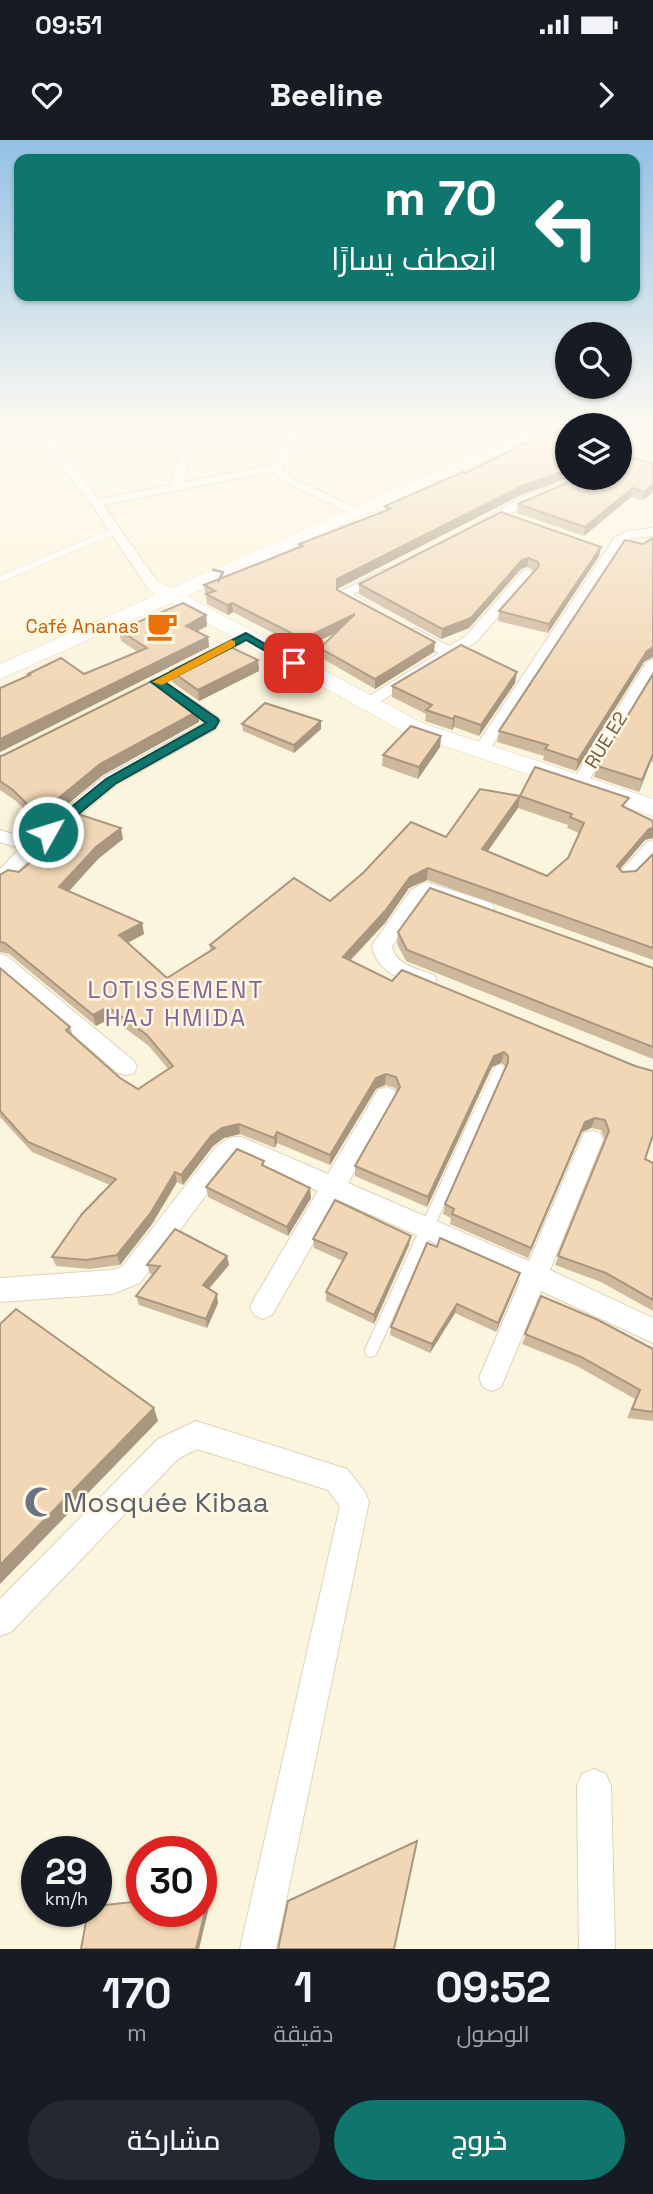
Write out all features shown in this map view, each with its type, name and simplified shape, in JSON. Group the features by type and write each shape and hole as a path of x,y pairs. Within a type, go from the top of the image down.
{"main road":[{"path":"0,653 162,590 335,515"},
{"path":"162,590 414,728 653,808"},
{"path":"0,672 162,590"}],"street":[{"path":"104,515 162,590"},
{"path":"466,532 509,515"},
{"path":"480,752 605,551 621,537 653,532"},
{"path":"380,615 343,594 395,567"},
{"path":"366,704 471,639 528,574"},
{"path":"403,627 449,652"},
{"path":"190,664 246,636"},
{"name":"RUE E2","path":"580,782 653,663"},
{"path":"0,880 32,846 110,781 210,726 213,721 157,682"},
{"path":"0,836 32,846"},
{"path":"625,877 653,846"},
{"path":"450,990 387,964 382,954 382,946 418,894 426,888 499,913"},
{"path":"0,961 127,1067"},
{"path":"264,1307 386,1096"},
{"path":"492,1378 592,1140"},
{"path":"0,1290 112,1282 131,1275 223,1155 236,1145 534,1275 653,1331"},
{"path":"0,1621 167,1449 196,1435 337,1479 355,1502 258,1949"},
{"path":"594,1786 597,1949"}],"lane":[{"path":"0,579 114,531"},
{"path":"370,1351 499,1070"}],"building":[{"path":"374,515 463,515 337,579 337,590 435,642 375,679 320,648 355,614 303,639 232,603 227,605 206,594 215,591 204,585 303,546 299,544"},
{"path":"494,515 511,515 601,547 549,624 499,611 539,566 538,562 529,558 522,560 471,618 442,629 359,584"},
{"path":"551,515 599,515 585,527"},
{"path":"653,538 653,647 647,651 578,760 545,749 548,745 499,731 625,540 643,544"},
{"path":"183,603 206,615 186,626 208,637 0,739 0,688 61,658 84,674 147,648 119,630"},
{"path":"224,644 258,660 198,690 171,671"},
{"path":"461,645 517,672 481,725 426,710 432,705 392,686"},
{"path":"653,674 653,754 642,780 597,766"},
{"path":"154,680 180,698 177,699 198,711 100,764 38,815 0,781 0,756"},
{"path":"265,703 321,721 294,745 242,724"},
{"path":"411,726 441,736 419,767 383,755"},
{"path":"535,767 629,798 622,806 653,821 653,828 649,829 617,866 622,872 636,871 653,854 653,948 428,868 410,877 385,911 343,957 392,981 402,970 653,1071 653,1135 645,1159 653,1163 653,1300 606,1273 558,1256 609,1131 605,1120 595,1118 585,1122 531,1248 452,1214 454,1209 445,1204 508,1062 508,1056 504,1052 494,1056 428,1197 355,1166 400,1087 396,1077 386,1074 376,1078 330,1155 277,1132 274,1138 239,1124 222,1128 211,1136 181,1175 175,1172 150,1214 117,1255 86,1260 52,1257 82,1214 116,1179 28,1142 0,1111 0,968 70,1027 66,1030 120,1078 138,1089 173,1066 147,1035 108,1007 93,1015 5,943 0,942 0,875 8,870 19,872 48,847 75,853 51,829 72,812 121,828 96,847 59,887 142,923 119,935 167,978 215,948 210,945 294,878 330,901 363,873 411,822 446,837 480,789 520,796","holes":["520,796 572,814 570,817 584,823 568,858 547,876 482,849"]},
{"path":"430,888 653,968 653,1047 407,950 398,932"},
{"path":"237,1149 264,1161 262,1165 310,1188 287,1227 206,1187"},
{"path":"335,1200 411,1236 374,1315 326,1292 347,1253 313,1239"},
{"path":"175,1229 227,1256 203,1285 217,1294 206,1319 136,1296 160,1266 147,1265"},
{"path":"440,1238 520,1273 498,1323 457,1304 432,1344 391,1327 427,1243 437,1247"},
{"path":"541,1296 598,1320 653,1349 653,1412 632,1409 640,1390 581,1357 525,1334"},
{"name":"Mosquée Kibaa","path":"16,1309 154,1408 0,1565 0,1324"},
{"path":"417,1841 394,1949 278,1949 288,1901"},
{"path":"126,1903 126,1927 201,1927 196,1949 81,1949 85,1927 112,1927 112,1904"}],"slow traffic":[{"path":"158,682 231,643"}],"place":[{"name":"Café Ananas","path":"162,626"},
{"name":"Mosquée Kibaa","path":"40,1502"}],"district":[{"name":"LOTISSEMENT HAJ HMIDA","path":"176,1003"}],"route":[{"path":"48,832 110,781 210,726 213,721 157,682 246,636 294,663"}]}
